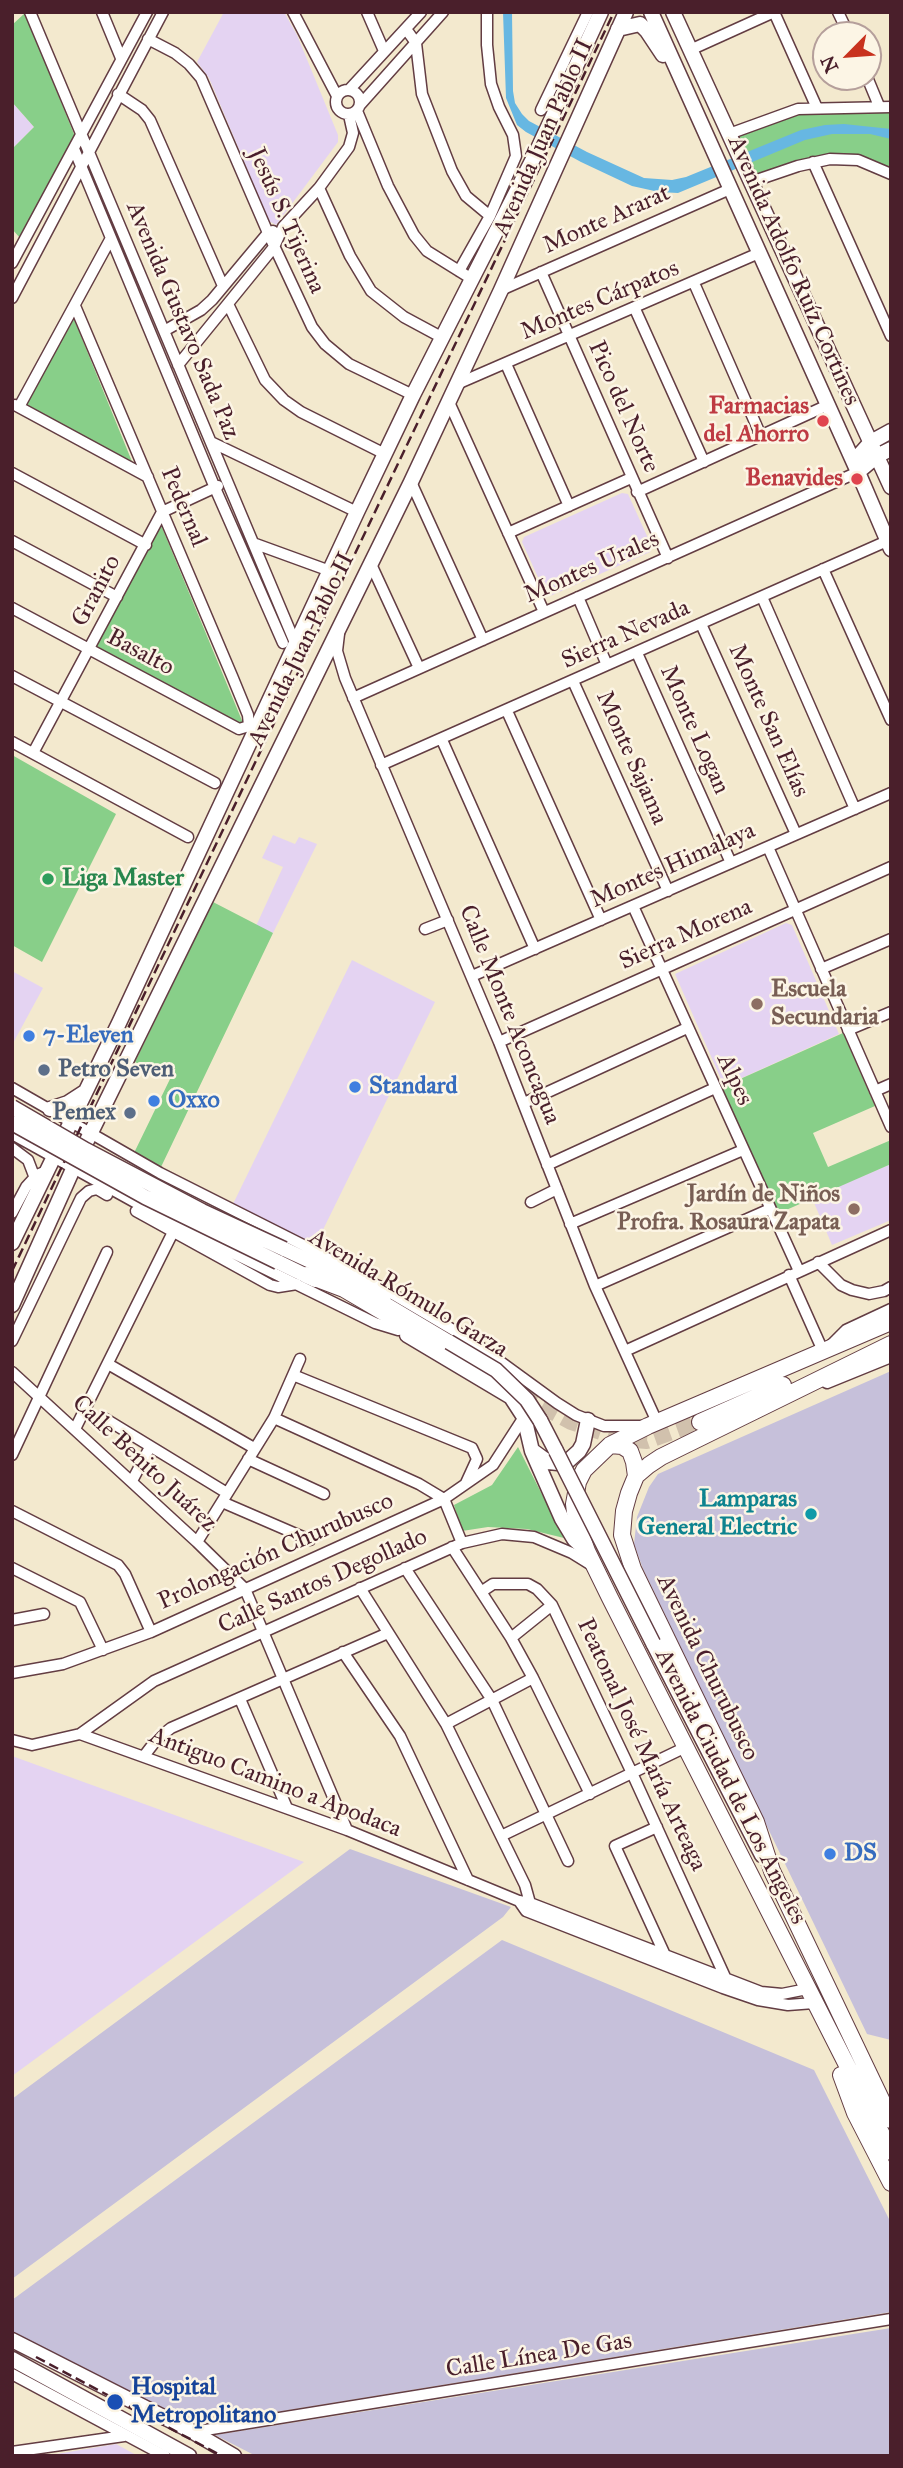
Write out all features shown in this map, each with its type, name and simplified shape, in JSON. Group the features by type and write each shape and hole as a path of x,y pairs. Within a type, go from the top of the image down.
{"highway":[{"path":"302,1280 344,1289 510,1388"},
{"path":"587,1551 576,1521 574,1504 578,1482 595,1457 610,1445 652,1424 891,1322"},
{"path":"700,1422 864,1349 890,1349"},
{"path":"610,1445 622,1446 630,1451 636,1476 661,1457 804,1386 890,1349"},
{"name":"Avenida Churubusco","path":"636,1476 624,1511 624,1546 756,1822 772,1871"},
{"name":"Avenida Ciudad de Los Ángeles","path":"587,1551 834,2042"},
{"name":"Avenida Ciudad de Los Ángeles","path":"772,1871 891,2120"},
{"path":"834,2042 890,2151"},
{"path":"834,2042 836,2061 855,2113 891,2183"}],"main road":[{"name":"Avenida Juan Pablo II","path":"12,1243 43,1173 86,1091 290,644 330,571 413,395 443,338 466,275 536,153 547,115 601,12"},
{"name":"Avenida Juan Pablo II","path":"12,1305 73,1169 411,482 626,12"},
{"name":"Avenida Adolfo Ruíz Cortines","path":"651,12 828,405 853,470 889,545"},
{"name":"Avenida Adolfo Ruíz Cortines","path":"673,12 751,182 880,449 891,487"},
{"path":"618,29 640,24 690,97"},
{"path":"853,470 880,449 891,430"},
{"path":"50,1109 68,1103 86,1091"},
{"name":"Avenida Rómulo Garza","path":"12,1107 281,1255 302,1280 398,1330 507,1394 524,1417 532,1451 568,1531 587,1551"},
{"name":"Avenida Rómulo Garza","path":"12,1123 145,1197 281,1255 323,1267 496,1370 527,1400 542,1424 772,1871"},
{"path":"323,1267 388,1292"},
{"path":"532,1451 548,1462 558,1464 568,1461 579,1451 588,1420"},
{"path":"12,2340 193,2432 234,2456"},
{"path":"12,2359 189,2456"}],"street":[{"name":"Avenida Gustavo Sada Paz","path":"30,12 228,482 290,644"},
{"path":"102,12 121,58"},
{"path":"12,263 147,12"},
{"path":"12,298 163,12"},
{"path":"293,12 337,96 336,102 340,111 356,110 443,12"},
{"path":"367,12 384,51"},
{"path":"337,96 349,90 421,12"},
{"path":"356,110 388,186 414,235 427,251 466,275 511,172 517,149 491,84 487,12"},
{"path":"547,115 588,12"},
{"path":"690,50 774,12 817,108"},
{"path":"406,29 415,43 422,94 452,171 466,196 490,216"},
{"name":"Jesús S. Tijerina","path":"148,39 190,64 201,78 303,311 325,344 349,364 413,395"},
{"path":"364,73 376,86"},
{"path":"178,365 229,306 274,247 283,227 318,188 349,147 357,93 349,90"},
{"path":"876,91 885,106"},
{"path":"118,94 142,110 150,120 223,286"},
{"path":"729,134 786,111 885,106"},
{"name":"Avenida Gustavo Sada Paz","path":"74,149 215,488 290,644"},
{"path":"751,182 813,162 849,159 888,172 891,185"},
{"path":"813,162 891,336"},
{"path":"318,188 350,256 371,291 404,317 443,338"},
{"name":"Monte Ararat","path":"501,290 730,189"},
{"path":"164,331 201,310 268,233 283,227"},
{"path":"12,237 21,247"},
{"path":"111,237 75,306 15,405 148,477"},
{"name":"Montes Cárpatos","path":"457,384 759,253"},
{"name":"Pico del Norte","path":"541,272 668,558"},
{"path":"694,283 761,436"},
{"name":"Pedernal","path":"75,306 232,676 249,726"},
{"path":"229,306 265,380 284,400 301,412 385,454"},
{"path":"635,309 704,462"},
{"path":"506,364 569,506"},
{"path":"448,400 544,612"},
{"path":"638,492 828,405"},
{"path":"211,442 357,512"},
{"name":"Montes Urales","path":"353,698 668,558 853,470"},
{"path":"12,473 145,545"},
{"path":"508,533 631,478"},
{"path":"162,512 228,482"},
{"path":"411,482 483,640"},
{"name":"Granito","path":"33,754 162,512"},
{"path":"12,541 117,597"},
{"path":"253,543 330,571"},
{"name":"Sierra Nevada","path":"381,765 823,569 889,545"},
{"path":"370,562 419,668"},
{"path":"823,569 891,720"},
{"name":"Monte Sajama","path":"578,597 607,665"},
{"path":"762,597 855,809"},
{"name":"Basalto","path":"12,608 239,729 249,726"},
{"name":"Calle Monte Aconcagua","path":"341,620 338,657 353,698 472,976 570,1224 625,1351 652,1424"},
{"name":"Monte San Elías","path":"701,624 796,834"},
{"name":"Monte Logan","path":"637,653 731,863"},
{"path":"12,676 215,783"},
{"name":"Monte Sajama","path":"573,681 668,891"},
{"path":"507,711 601,920"},
{"path":"442,740 535,949"},
{"path":"12,742 188,837"},
{"name":"Montes Himalaya","path":"472,976 891,793"},
{"path":"768,847 891,1127"},
{"name":"Sierra Morena","path":"499,1042 891,867"},
{"name":"Alpes","path":"633,906 770,1209 825,1350"},
{"path":"425,929 448,920"},
{"path":"821,969 891,939"},
{"path":"848,1030 891,1012"},
{"path":"524,1103 687,1028"},
{"path":"875,1091 891,1084"},
{"name":"Avenida Rómulo Garza","path":"12,1088 160,1173 303,1245 388,1292 472,1341 557,1403 588,1420 615,1427 652,1424"},
{"path":"547,1166 715,1088"},
{"name":"Avenida Rómulo Garza","path":"12,1134 28,1143 43,1173 73,1169 134,1202 174,1229 302,1280"},
{"path":"28,1143 31,1164"},
{"path":"12,1148 43,1173 26,1187 13,1210"},
{"path":"570,1224 743,1150"},
{"path":"134,1202 133,1189 138,1179 145,1174 160,1173"},
{"path":"12,1341 84,1194 97,1189 174,1229 75,1429"},
{"path":"531,1202 557,1189"},
{"path":"596,1286 770,1209"},
{"path":"625,1351 891,1230"},
{"path":"12,1455 107,1252"},
{"path":"818,1262 841,1285 852,1290 869,1294 887,1289 891,1307 846,1330 825,1350"},
{"path":"197,1542 274,1418 300,1359"},
{"path":"108,1364 251,1453 324,1494"},
{"name":"Calle Benito Juárez","path":"12,1372 245,1589"},
{"path":"293,1375 472,1448 477,1459 465,1486"},
{"name":"Prolongación Churubusco","path":"12,1673 52,1667 151,1632 444,1499 493,1465 524,1417"},
{"path":"104,1418 225,1498 310,1540"},
{"path":"274,1418 419,1484 444,1499 457,1545 481,1592 533,1678 590,1794"},
{"path":"132,1481 150,1447"},
{"path":"12,1511 118,1565 125,1574 151,1632"},
{"name":"Calle Santos Degollado","path":"80,1734 154,1681 457,1545 502,1534 534,1538 572,1553 596,1568"},
{"path":"405,1568 492,1700 568,1861"},
{"path":"14,1571 80,1602 103,1650"},
{"name":"Peatonal José María Arteaga","path":"481,1592 493,1584 528,1584 537,1589 552,1605 726,1979"},
{"path":"360,1588 446,1724 525,1885 525,1905"},
{"path":"245,1589 347,1830"},
{"path":"511,1638 552,1605"},
{"path":"12,1620 44,1614"},
{"path":"144,1756 163,1733 388,1633"},
{"path":"343,1652 400,1736 468,1880"},
{"path":"446,1724 533,1678"},
{"path":"240,1699 287,1808"},
{"path":"12,1740 32,1745 80,1734"},
{"name":"Antiguo Camino a Apodaca","path":"80,1734 347,1830 758,2000 788,2005 810,1996"},
{"path":"501,1836 686,1747"},
{"path":"657,1827 615,1846 665,1955"},
{"name":"Antiguo Camino a Apodaca","path":"525,1905 761,1992 810,1996"},
{"name":"Calle Línea De Gas","path":"193,2432 891,2319"},
{"path":"12,2374 165,2456"},
{"path":"12,2452 124,2436"}],"shaded area":[{"path":"224,12 284,12 297,35 338,135 338,142 276,225 269,221 209,78 197,62"},
{"path":"12,102 34,127 12,149"},
{"path":"622,493 628,494 652,547 650,552 550,596 546,595 522,542 524,537"},
{"path":"273,835 295,844 299,837 317,844 273,933 256,926 283,867 262,858"},
{"name":"Escuela Secundaria","path":"786,923 792,925 839,1034 724,1086 675,974"},
{"name":"Standard","path":"352,960 435,1002 314,1248 233,1204"},
{"path":"12,971 43,988 12,1045"},
{"name":"Jardín de Niños Profra. Rosaura Zapata","path":"891,1164 891,1220 832,1245 812,1198"},
{"path":"891,1371 891,2040 867,2034 643,1569 634,1544 637,1517 649,1487 658,1474"},
{"path":"12,1756 304,1862 12,2076"},
{"path":"350,1849 511,1907 503,1917 12,2279 12,2099"},
{"path":"502,1940 814,2070 891,2223 891,2312 196,2425 12,2332 12,2300"},
{"path":"891,2328 891,2456 256,2456 215,2435"},
{"path":"116,2444 138,2456 45,2456"}],"green space":[{"path":"25,13 76,139 20,238 12,229 12,149 34,127 12,102 12,25"},
{"path":"891,109 891,169 860,155 822,155 755,178 735,134 786,113"},
{"path":"74,319 133,464 25,406"},
{"path":"161,525 243,723 241,726 95,647"},
{"name":"Liga Master","path":"12,755 116,814 42,962 12,945"},
{"path":"213,902 273,933 161,1167 134,1153 170,1079 135,1062"},
{"path":"843,1033 875,1106 813,1133 828,1167 891,1140 891,1164 777,1214 720,1088"},
{"path":"518,1447 564,1538 527,1529 488,1527 462,1531 454,1505 492,1485"}],"water":[{"path":"503,12 512,12 513,91 515,103 522,114 529,121 587,152 644,178 672,180 686,177 801,130 825,125 844,124 891,129 891,139 870,134 832,134 805,140 678,193 632,186 581,162 517,125 506,98"}],"tunnel":[{"path":"521,1395 571,1422 622,1439 647,1441 700,1422"}],"railway":[{"path":"12,1271 614,12"},
{"path":"36,2357 222,2456"}],"place":[{"name":"Farmacias del Ahorro","path":"823,421"},
{"name":"Benavides","path":"857,479"},
{"name":"Liga Master","path":"48,879"},
{"name":"Escuela Secundaria","path":"757,1004"},
{"name":"7-Eleven","path":"29,1036"},
{"name":"Petro Seven","path":"44,1070"},
{"name":"Standard","path":"355,1087"},
{"name":"Oxxo","path":"154,1101"},
{"name":"Pemex","path":"130,1113"},
{"name":"Jardín de Niños Profra. Rosaura Zapata","path":"854,1209"},
{"name":"Lamparas General Electric","path":"811,1514"},
{"name":"DS","path":"830,1854"},
{"name":"Hospital Metropolitano","path":"115,2402"}]}
